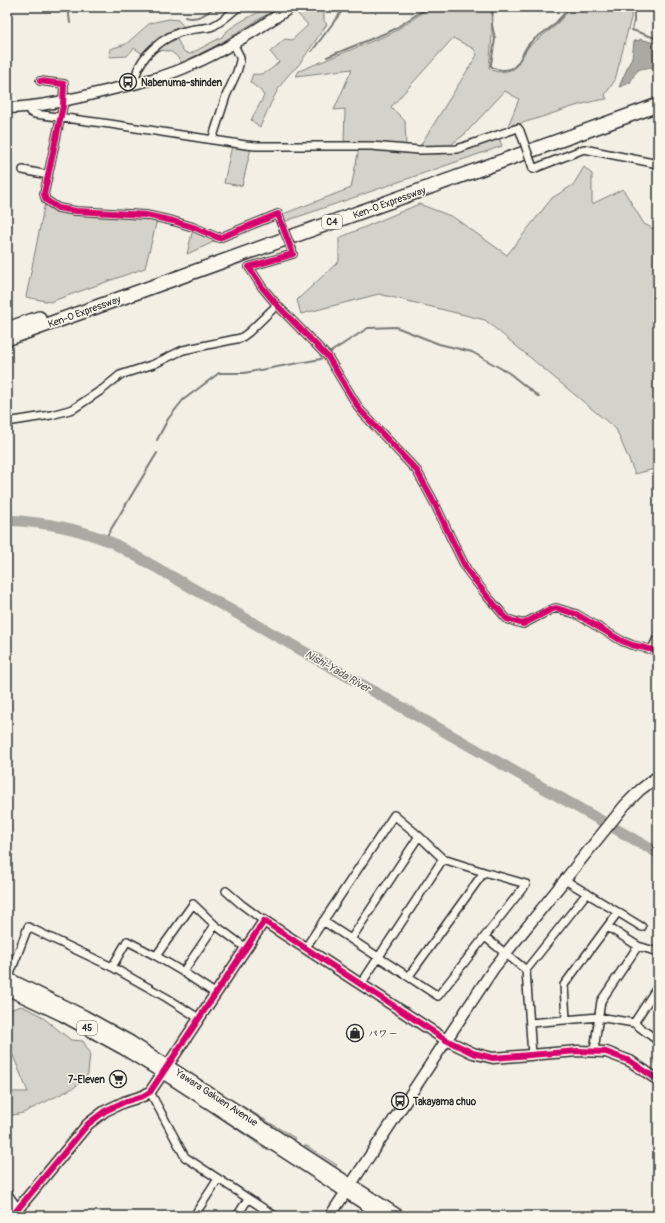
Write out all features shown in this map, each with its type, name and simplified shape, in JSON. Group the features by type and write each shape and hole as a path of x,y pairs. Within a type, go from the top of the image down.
{"highway":[{"name":"Ken-O Expressway","path":"7,329 658,96"},
{"name":"Ken-O Expressway","path":"7,339 658,105"}],"main road":[{"name":"Yawara Gakuen Avenue","path":"7,982 84,1016 131,1042 166,1070 348,1188 399,1216"},
{"name":"Yawara Gakuen Avenue","path":"348,1188 382,1216"}],"street":[{"path":"135,83 140,64 147,54 157,46 178,33 213,26 223,21 238,7"},
{"path":"7,108 29,108 63,102 135,83 190,66 233,43 291,7"},
{"path":"212,140 226,96 237,72 240,61 240,56 233,43"},
{"path":"40,81 64,84 63,102 45,197 46,200 58,208 76,211 146,216 173,221 193,227 219,238 278,214 293,254 249,267 262,287 277,305 328,357 360,410 417,471 467,570 507,619 523,624 556,608 576,614 622,641 632,645 655,650 658,636"},
{"path":"29,108 30,112 35,114 246,145 371,146 440,150 457,149 518,128 533,169 584,149 658,164"},
{"path":"23,170 48,175"},
{"path":"7,422 51,415 73,409 96,394 120,375 154,364 183,350 241,338 250,332 277,305"},
{"path":"330,1216 487,978 614,819 635,795 658,776"},
{"path":"306,947 323,921 394,815 443,858 526,884 438,996 323,921"},
{"path":"351,939 419,836"},
{"path":"361,984 443,858"},
{"path":"409,976 484,872"},
{"path":"565,880 642,927"},
{"path":"226,891 264,921 306,947 446,1040 473,1053 493,1058 594,1051 618,1056 630,1061 658,1080"},
{"path":"532,1055 526,970 587,893"},
{"path":"156,956 193,904 215,925 246,948"},
{"path":"566,1020 564,985 618,912"},
{"path":"7,1195 18,1214 88,1124 124,1102 143,1096 150,1092 264,921"},
{"path":"183,972 215,925"},
{"path":"7,982 28,927 112,967 167,998 200,1019"},
{"path":"608,927 638,946 658,952"},
{"path":"485,937 526,970"},
{"path":"112,967 127,941 183,972 216,994"},
{"path":"594,1051 601,1001 638,946"},
{"path":"634,1023 658,986"},
{"path":"530,1023 599,1017 634,1023 658,1041"},
{"path":"150,1092 184,1157 275,1216"},
{"path":"194,1216 218,1179"},
{"path":"237,1216 248,1199"}],"shaded area":[{"path":"269,7 279,7 219,44 182,63 177,56 171,52 165,50 156,51 162,46 177,39 183,51 190,54 222,37 229,29 250,16"},
{"path":"298,7 319,7 324,13 324,21 327,24 298,66 285,78 271,102 260,127 251,120 264,96 261,91 250,82 253,74 264,73 279,62 270,52 285,39 292,40 308,25 294,10"},
{"path":"431,7 491,7 492,36 489,68 501,72 514,69 529,46 554,27 572,7 632,7 631,18 615,80 605,95 607,99 582,104 533,120 508,126 519,99 505,91 464,135 446,148 420,146 477,55 474,49 453,38 391,107 405,121 406,146 344,143 345,109 334,110 352,69 296,76 299,71 392,33"},
{"path":"169,19 178,20 185,28 154,44 143,54 134,48 127,56 109,57 110,49 126,44 150,23"},
{"path":"640,39 658,44 658,72 655,68 645,68 639,70 630,83 619,87 632,57 634,42 636,40 639,41"},
{"path":"499,138 502,146 286,221 283,214 351,188 359,148 439,154 454,152"},
{"path":"232,145 251,148 242,186 224,183"},
{"path":"584,167 592,174 592,204 623,189 644,224 658,231 658,468 635,474 616,429 485,320 379,294 301,314 297,300 339,261 339,238 419,204 453,217 507,255 552,198 573,185"},
{"path":"45,202 57,211 157,220 145,268 50,302 26,297"},
{"path":"193,229 218,240 187,254"},
{"path":"21,1006 37,1013 71,1040 83,1041 90,1053 88,1074 75,1087 23,1113 7,1116 7,1092 28,1092 7,1041 7,1011"},
{"path":"193,1097 270,1147 268,1151 193,1099"},
{"path":"239,1104 295,1138 292,1142 237,1106"},
{"path":"305,1145 337,1165 334,1169 303,1149"}],"waterway":[{"path":"68,7 70,23"},
{"path":"185,17 193,18 201,16 214,7"},
{"path":"312,51 345,7"},
{"path":"327,57 393,30 428,7"},
{"path":"493,7 492,25 495,39 491,66 502,70 514,67 529,44 554,25 570,7"},
{"path":"634,7 634,21 632,30 658,39"},
{"path":"329,353 368,328 396,327 439,344 472,352 509,373 539,397"},
{"path":"157,440 168,419 183,400 219,373 244,373 321,359"},
{"path":"105,539 157,453"},
{"name":"Nishi-Yada River","path":"7,520 73,529 113,543 658,853"}],"cycle path":[{"path":"40,81 64,84 63,106 44,194 46,200 58,208 76,211 146,215 193,227 219,238 278,214 293,254 249,267 262,287 277,305 328,357 360,410 417,471 467,570 487,596 507,619 523,624 556,608 576,614 622,641 658,651"},
{"path":"13,1216 88,1124 105,1111 150,1092 264,921 446,1040 473,1053 493,1058 578,1051 606,1052 630,1061 658,1080"}],"place":[{"name":"Nabenuma-shinden","path":"128,82"},
{"name":"パワー","path":"355,1033"},
{"name":"7-Eleven","path":"118,1079"},
{"name":"Takayama chuo","path":"400,1101"}]}
